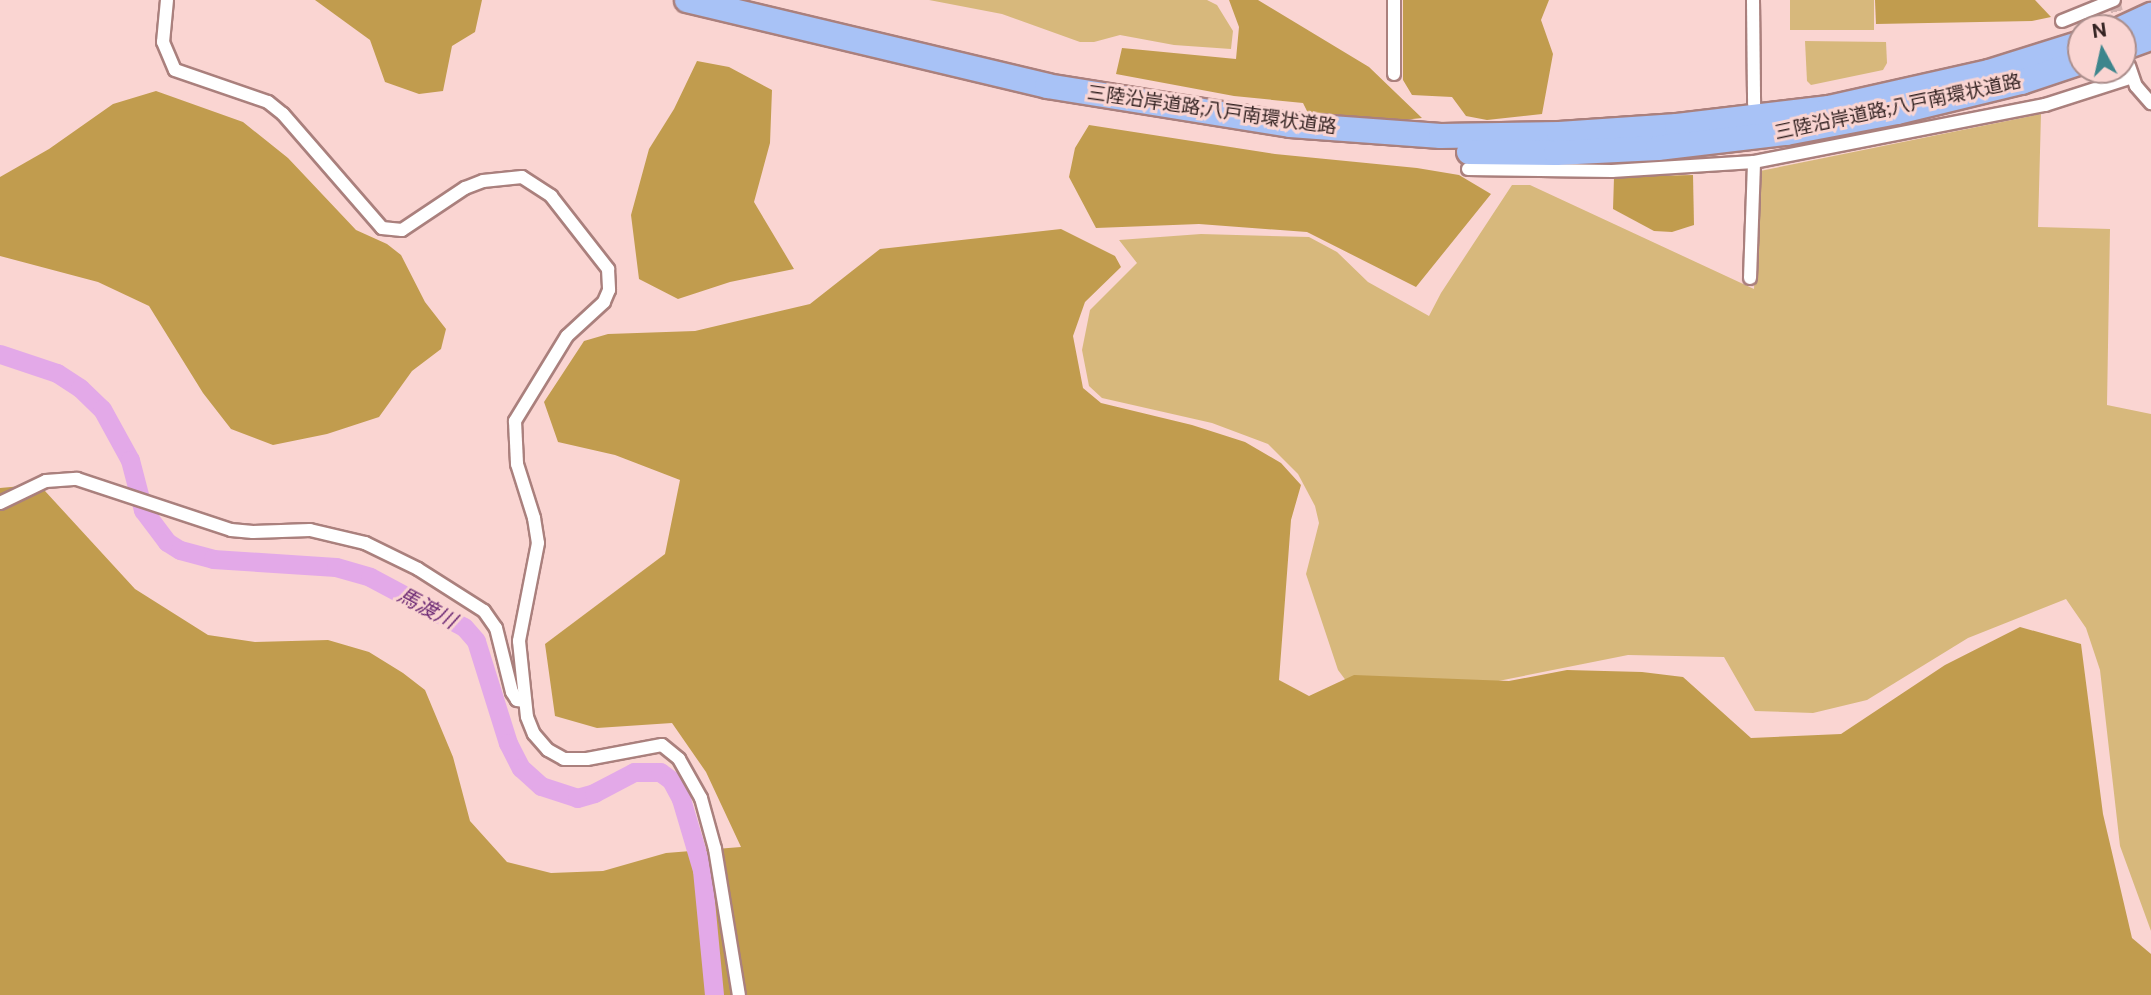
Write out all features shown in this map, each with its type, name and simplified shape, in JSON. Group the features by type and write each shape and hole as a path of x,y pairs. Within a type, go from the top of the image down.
{"highway":[{"name":"三陸沿岸道路;八戸南環状道路","path":"687,0 1047,86 1290,125 1441,136 1559,134 1677,126 1829,108 1989,72 2067,47"},
{"path":"2137,54 2151,38"},
{"name":"三陸沿岸道路;八戸南環状道路","path":"1047,86 1099,103 1292,138 1425,151 1556,153 1658,148 1786,134 2021,82 2067,67"}],"street":[{"path":"167,0 163,42 175,70 251,94 276,108 382,228 402,230 466,188 483,181 522,177 551,195 608,269 609,290 604,302 568,336 515,421 517,464 534,517 538,543 519,640 525,701 534,734 548,750 564,759 587,759 662,745 679,758 701,798 715,849 739,995"},
{"path":"1394,0 1394,74"},
{"path":"1753,0 1754,104"},
{"path":"2062,20 2114,0"},
{"path":"2137,79 2151,103"},
{"path":"1468,169 1612,171 1754,162 2045,105 2088,84"},
{"path":"1750,278 1754,162"},
{"path":"0,503 46,481 77,479 231,530 253,533 310,530 330,532 365,543 457,592 484,611 496,628 512,692 517,701 525,701"}],"shaded area":[{"path":"315,0 482,0 475,32 452,46 443,91 419,94 385,82 370,40"},
{"path":"929,0 1207,0 1217,5 1233,31 1231,49 1174,45 1120,35 1094,42 1080,42 1002,14"},
{"path":"1229,0 1258,0 1369,67 1422,118 1384,122 1309,115 1303,103 1234,96 1116,74 1122,48 1236,59 1239,27"},
{"path":"1403,0 1549,0 1541,20 1553,54 1542,114 1487,120 1466,116 1452,97 1412,95 1403,80"},
{"path":"1790,0 1874,0 1874,30 1790,30"},
{"path":"1875,0 2035,0 2051,17 2032,21 1876,24"},
{"path":"1805,41 1886,42 1887,63 1883,70 1811,85 1807,81"},
{"path":"697,61 729,67 772,90 770,143 754,202 794,269 730,282 678,299 639,279 631,215 649,149 674,109"},
{"path":"156,91 243,122 288,158 356,230 387,244 401,255 425,302 446,329 441,349 412,371 379,417 327,434 273,445 231,429 203,393 149,306 98,282 0,256 0,177 49,149 113,104"},
{"path":"2041,114 2038,227 2110,229 2107,405 2151,414 2151,931 2120,846 2100,670 2086,628 2066,599 1968,638 1867,700 1813,713 1755,711 1724,657 1628,655 1473,686 1356,694 1338,670 1306,574 1319,523 1315,506 1298,474 1268,444 1212,423 1102,398 1089,386 1082,350 1090,310 1137,263 1119,240 1201,234 1309,237 1337,252 1368,282 1429,316 1441,293 1512,185 1530,185 1754,289 1760,171"},
{"path":"1089,125 1275,154 1417,168 1459,175 1491,194 1416,287 1307,232 1199,224 1096,228 1069,177 1075,148"},
{"path":"1693,175 1694,225 1672,232 1654,231 1613,209 1614,177"},
{"path":"1061,229 1115,256 1121,267 1085,302 1073,336 1083,388 1101,403 1192,425 1245,442 1281,463 1301,485 1291,520 1279,680 1309,696 1354,675 1509,681 1567,670 1642,672 1683,677 1751,738 1841,734 1945,665 2020,627 2081,644 2103,814 2132,938 2151,954 2151,995 0,995 0,488 22,486 45,491 135,589 208,635 255,642 328,640 369,652 403,673 425,690 453,757 470,821 507,862 551,873 603,871 666,853 741,847 706,772 672,723 597,728 555,716 545,644 665,554 680,480 615,455 558,442 544,402 584,341 608,334 695,331 810,304 880,249"}],"waterway":[{"name":"馬渡川","path":"0,354 57,373 80,388 102,409 130,460 143,510 167,542 180,550 213,559 336,567 370,577 464,627 476,641 508,743 521,768 541,786 577,798 594,793 634,772 660,772 671,780 681,799 702,870 714,995"}],"tunnel":[{"path":"2114,0 2118,14"}]}
